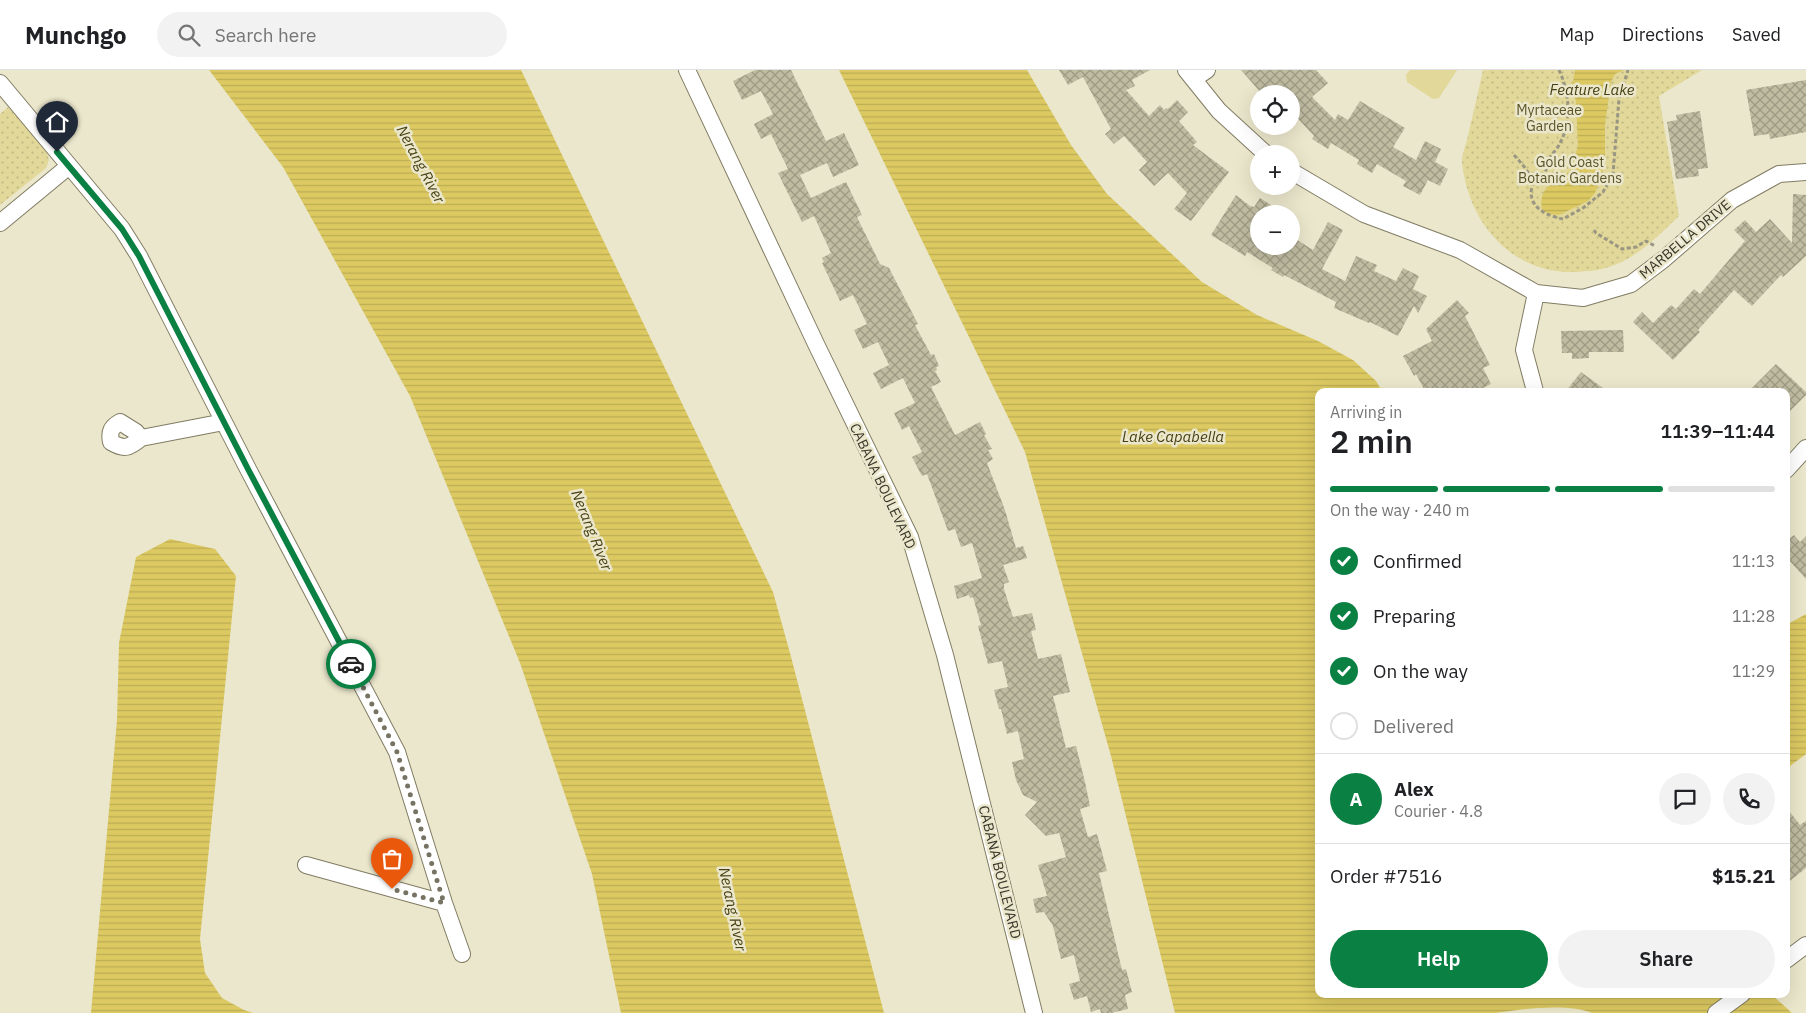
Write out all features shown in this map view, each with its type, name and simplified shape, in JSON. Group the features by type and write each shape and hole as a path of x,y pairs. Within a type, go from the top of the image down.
{"street":[{"name":"CABANA BOULEVARD","path":"687,70 910,537 945,655 1034,1013"},
{"path":"1196,73 1219,111 1256,145"},
{"path":"0,83 122,229 139,256 397,752 444,903 462,954"},
{"path":"0,223 69,166"},
{"name":"MARBELLA DRIVE","path":"1300,177 1364,214 1460,250 1536,293 1583,298 1631,284 1664,259 1732,200 1779,174 1806,172"},
{"path":"1534,388 1524,350 1536,293"},
{"path":"141,438 224,422"},
{"path":"1790,466 1806,448"},
{"path":"306,865 444,903"},
{"path":"1790,957 1806,945"},
{"path":"1716,1013 1737,998"}],"path":[{"path":"1532,183 1545,176 1549,159 1560,144 1568,126 1564,80 1559,70"},
{"path":"1514,154 1528,171 1532,183 1531,194 1536,207 1548,216 1563,219 1583,208 1603,192 1613,174 1619,99 1627,72"},
{"path":"1594,230 1622,249 1636,247 1646,241 1655,247"}],"green space":[{"path":"1410,70 1457,70 1439,98 1433,99 1407,82 1406,75"},
{"name":"Gold Coast Botanic Gardens","path":"1483,70 1702,70 1659,96 1679,216 1638,252 1619,263 1601,269 1575,272 1552,270 1532,264 1513,254 1497,241 1473,205 1466,184 1462,162"},
{"path":"8,107 46,150 49,160 46,168 0,205 0,114"}],"water":[{"name":"Nerang River","path":"209,70 521,70 773,592 884,1013 621,1013 592,874 520,663 410,396 283,167"},
{"name":"Lake Capabella","path":"839,70 1027,70 1071,145 1107,194 1202,282 1257,315 1318,341 1353,360 1376,381 1380,388 1315,388 1315,998 1775,998 1792,1013 1592,1013 1571,1008 1558,1008 1496,1013 1175,1013 1111,756 1025,452"},
{"name":"Feature Lake","path":"1575,70 1624,70 1615,74 1611,82 1605,125 1605,154 1602,175 1595,193 1588,201 1559,215 1548,214 1542,209 1541,201 1543,194 1547,187 1554,182 1561,185 1563,178 1570,170 1578,146 1576,102 1572,87"},
{"path":"170,539 215,549 236,576 200,939 205,973 222,998 253,1013 91,1013 117,720 119,643 136,557"},
{"path":"1806,614 1806,754 1790,766 1790,623"}],"building":[{"path":"755,70 791,70 826,141 844,133 859,165 833,177 827,163 800,175 811,198 846,182 862,215 857,217 880,264 889,268 918,324 915,325 931,355 934,354 939,366 936,367 937,370 935,371 941,382 931,387 955,435 980,422 986,434 984,435 992,449 988,450 993,459 987,463 1005,510 1016,548 1023,546 1027,558 1003,565 1009,582 1004,584 1004,589 1013,617 1032,613 1036,630 1031,631 1038,659 1061,654 1070,692 1053,696 1066,748 1076,746 1085,782 1090,806 1080,809 1088,837 1097,834 1107,871 1099,873 1122,970 1126,969 1132,992 1125,995 1128,1009 1111,1013 1101,1013 1100,1009 1091,1012 1087,996 1074,1000 1069,984 1080,981 1074,955 1061,959 1053,926 1044,912 1036,913 1033,899 1047,896 1038,865 1066,857 1059,833 1046,836 1025,815 1037,802 1023,795 1016,780 1012,762 1024,759 1018,731 1007,734 994,690 1008,687 1002,661 988,664 978,626 981,625 973,597 970,598 969,595 957,599 954,586 982,578 972,543 961,547 955,529 948,531 927,474 922,476 912,457 922,452 909,426 902,430 894,413 915,403 903,378 881,389 873,373 889,365 878,342 863,349 854,330 867,324 853,295 840,301 822,263 824,262 822,258 831,253 814,216 802,222 778,173 788,169 771,134 761,139 754,124 773,114 761,91 742,100 733,81"},
{"path":"1059,70 1150,70 1132,80 1135,86 1126,90 1149,116 1160,105 1164,110 1168,109 1177,100 1188,112 1179,121 1197,142 1193,145 1229,172 1191,221 1174,209 1187,193 1168,173 1154,186 1139,170 1147,162 1124,136 1114,144 1105,134 1111,129 1083,77 1068,85"},
{"path":"1241,70 1316,70 1328,83 1312,97 1335,120 1338,114 1348,120 1360,101 1405,128 1393,147 1416,160 1425,141 1441,149 1435,162 1448,169 1440,186 1428,180 1420,195 1403,186 1406,181 1377,164 1372,173 1357,164 1359,160 1331,143 1328,149 1312,139 1314,136 1300,121 1300,85 1254,85"},
{"path":"1806,80 1806,132 1770,139 1769,134 1754,136 1746,90"},
{"path":"1700,111 1708,168 1698,169 1699,176 1676,179 1667,122 1677,120 1676,115"},
{"path":"1793,194 1806,195 1806,256 1783,277 1781,275 1752,306 1734,290 1698,330 1700,332 1673,360 1633,322 1642,312 1653,323 1671,305 1676,309 1694,289 1700,294 1745,241 1734,230 1745,220 1756,232 1770,219 1792,243"},
{"path":"1236,195 1250,206 1250,254 1247,252 1245,256 1211,235"},
{"path":"1260,198 1271,205 1255,205"},
{"path":"1328,222 1343,230 1322,269 1345,281 1356,256 1377,265 1374,271 1396,281 1403,268 1419,276 1413,289 1427,296 1418,313 1414,306 1398,336 1370,322 1334,308 1336,302 1284,275 1283,277 1271,270 1273,268 1252,255 1300,255 1300,242 1313,250"},
{"path":"1457,300 1469,313 1465,316 1490,365 1483,368 1491,384 1483,388 1423,388 1403,356 1432,341 1426,329"},
{"path":"1623,330 1624,352 1589,352 1589,358 1572,359 1572,353 1562,353 1561,331"},
{"path":"1776,364 1806,392 1806,395 1790,411 1790,388 1752,388"},
{"path":"1581,372 1603,388 1568,388"},
{"path":"1794,535 1800,542 1806,536 1806,579 1790,561 1790,538"},
{"path":"1790,812 1800,825 1806,821 1806,868 1790,881"}],"way so far":[{"path":"351,664 397,752 444,903 392,889"}],"route":[{"path":"57,152 122,229 139,256 249,471 351,664"}],"park label":[{"name":"Myrtaceae Garden","path":"1549,118"}]}
